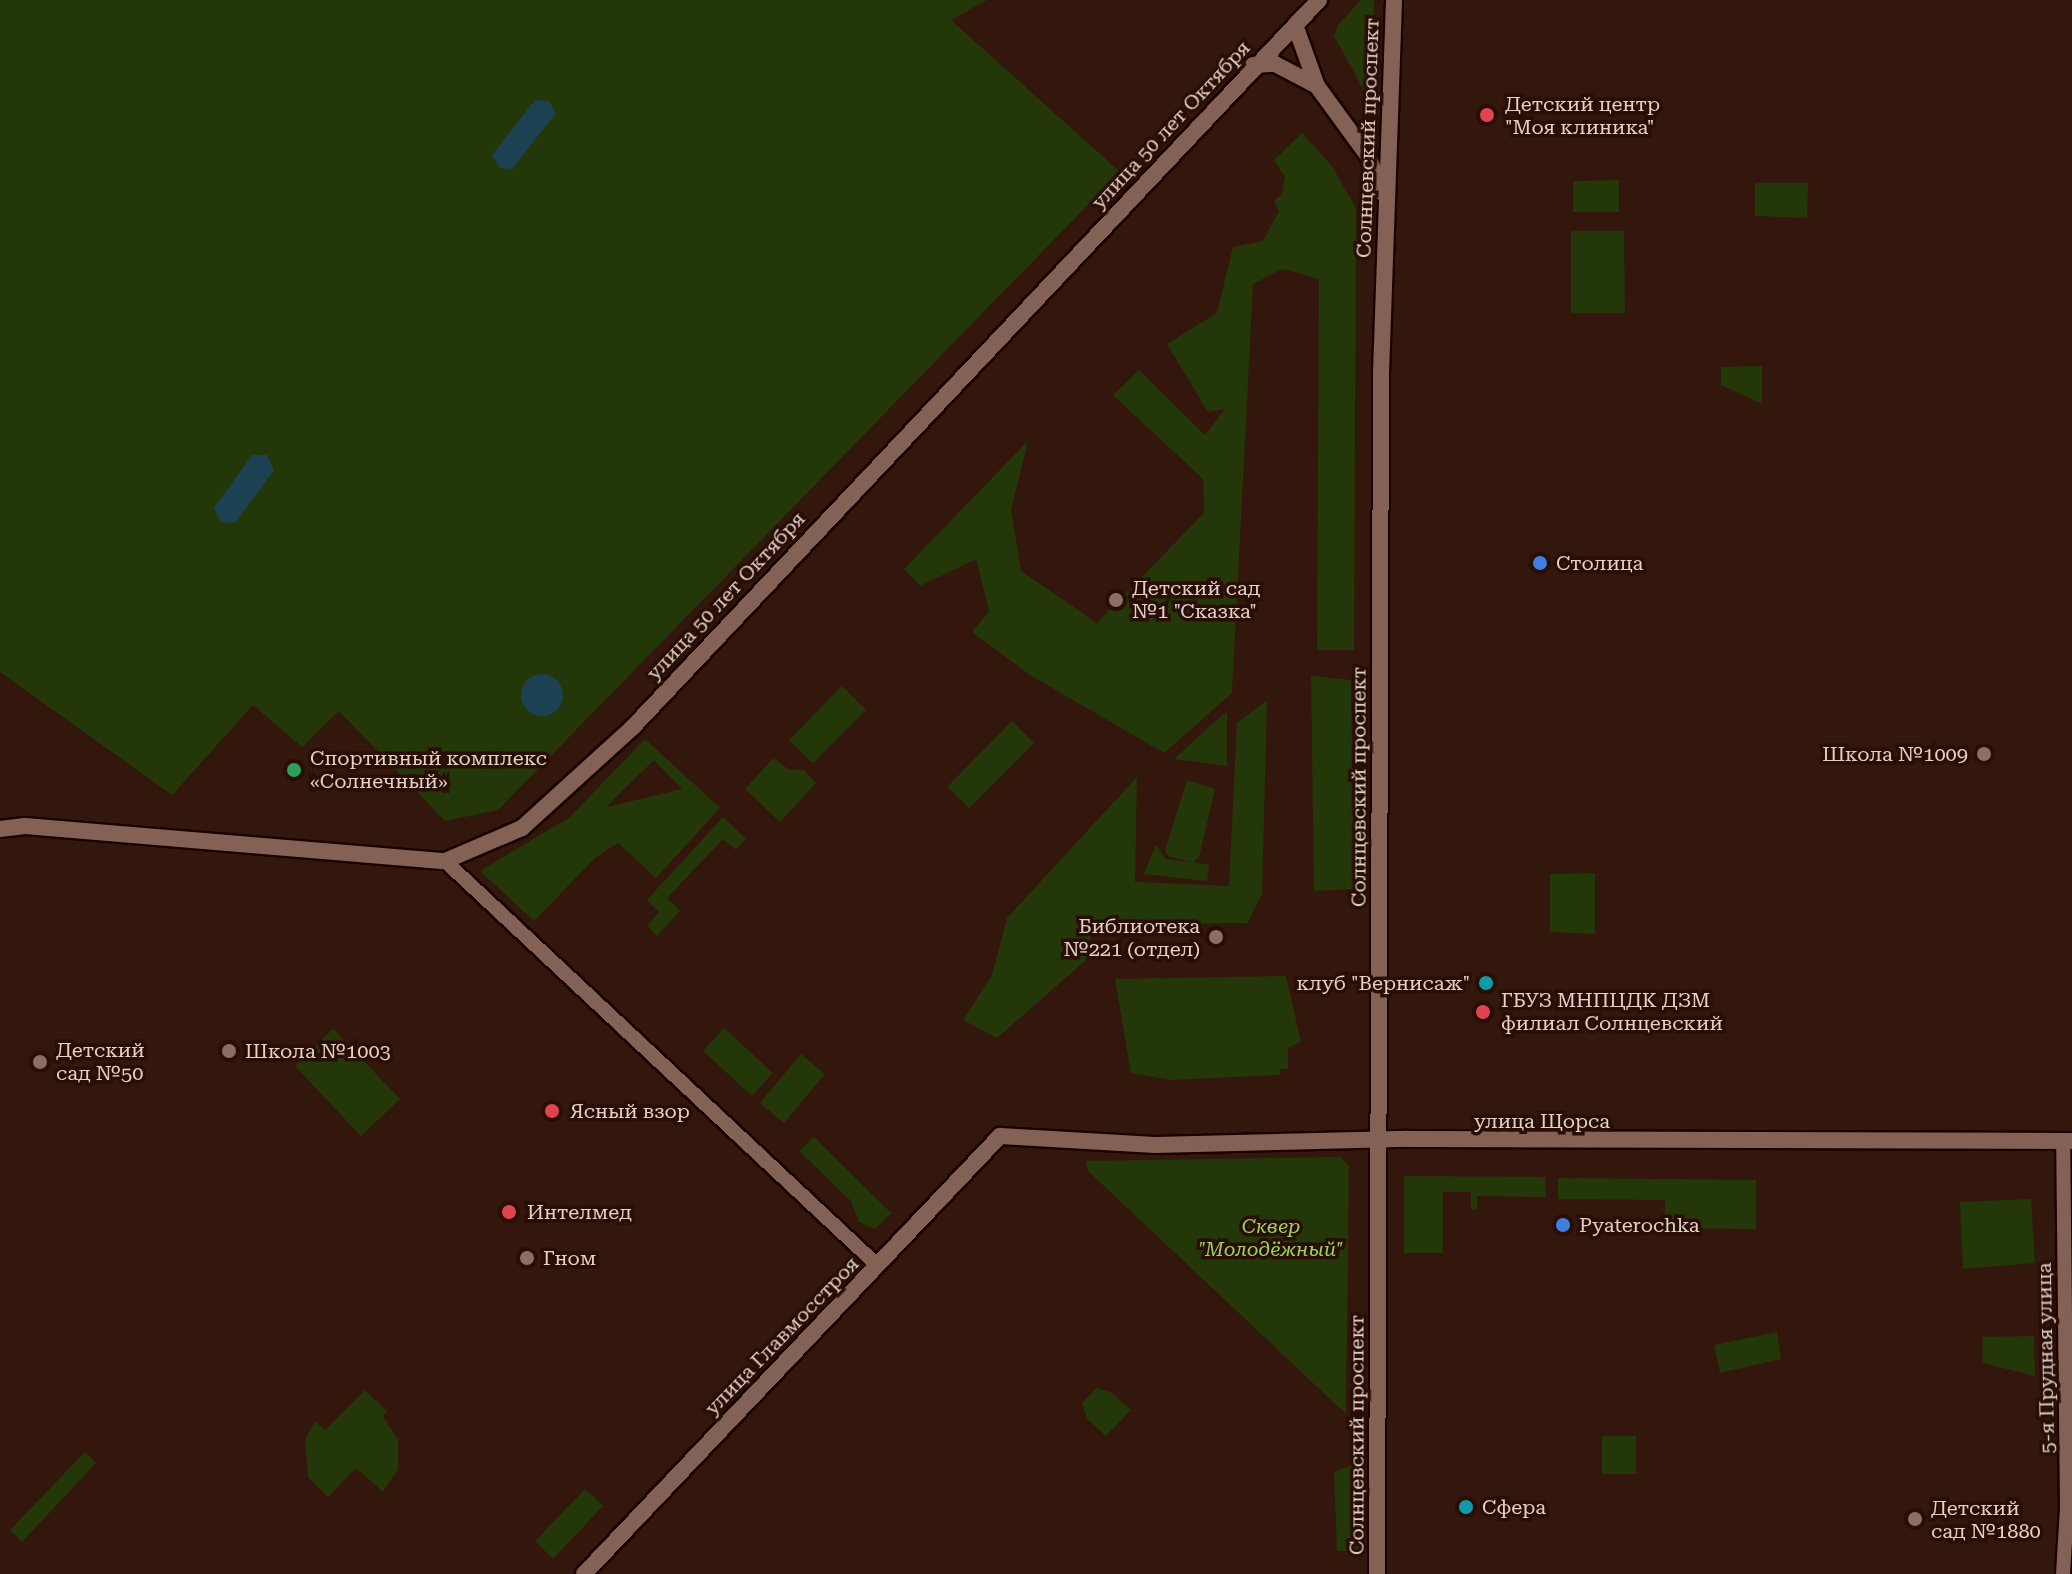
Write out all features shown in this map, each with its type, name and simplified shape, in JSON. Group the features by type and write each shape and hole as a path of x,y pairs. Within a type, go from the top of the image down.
{"street":[{"name":"улица 50 лет Октября","path":"0,829 25,826 445,861 522,828 597,763 1253,65 1319,0"},
{"name":"Солнцевский проспект","path":"1377,1574 1376,1142 1384,209 1392,4"},
{"path":"1295,25 1317,86 1368,156 1383,193 1384,209"},
{"path":"1253,65 1275,64 1317,86"},
{"path":"445,861 877,1265"},
{"name":"улица Щорса","path":"1012,1135 1107,1145 2067,1141"},
{"name":"улица Главмосстроя","path":"584,1574 993,1142 1012,1135"},
{"name":"5-я Прудная улица","path":"2063,1574 2067,1509 2067,1141"}],"green space":[{"path":"0,0 987,0 951,20 1120,172 498,810 445,821 339,711 302,747 253,705 172,795 0,672"},
{"path":"1361,0 1374,0 1371,93 1366,94 1334,36 1338,25"},
{"path":"1302,133 1332,166 1356,208 1354,650 1317,650 1319,279 1282,269 1253,284 1232,693 1164,753 1030,675 972,632 989,611 976,559 920,586 904,569 1028,441 1011,510 1021,571 1097,623 1204,513 1203,479 1113,395 1139,370 1205,435 1225,409 1208,412 1167,344 1217,313 1233,247 1263,241 1279,211 1274,201 1282,194 1285,177 1274,160"},
{"path":"1619,180 1619,212 1573,212 1573,181"},
{"path":"1755,183 1808,183 1807,218 1755,216"},
{"path":"1571,231 1624,231 1625,313 1571,313"},
{"path":"1762,366 1762,404 1721,385 1721,367"},
{"path":"1311,676 1351,680 1354,889 1314,891"},
{"path":"842,686 866,710 813,763 789,740"},
{"path":"1267,700 1262,893 1248,923 1094,925 1086,960 997,1038 963,1020 992,975 1007,918 1137,777 1135,882 1229,886 1237,723"},
{"path":"1227,712 1227,766 1174,759 1222,715"},
{"path":"1012,721 1034,743 969,808 947,787"},
{"path":"645,739 720,808 656,878 618,843 595,858 534,921 480,871 570,817","holes":["654,760 682,789 607,807"]},
{"path":"773,758 788,769 804,770 816,783 780,822 745,789"},
{"path":"1187,780 1215,789 1199,857 1193,862 1209,865 1207,881 1144,874 1156,845 1166,859 1191,862 1168,856 1165,850"},
{"path":"723,817 746,839 736,850 723,839 667,898 680,911 657,936 647,926 659,912 647,900"},
{"path":"1595,873 1595,934 1550,932 1550,874"},
{"path":"1286,976 1301,1042 1288,1048 1288,1069 1280,1069 1280,1075 1171,1080 1131,1073 1115,979"},
{"path":"724,1028 773,1073 752,1096 703,1051"},
{"path":"333,1029 400,1099 361,1136 295,1066"},
{"path":"801,1054 825,1074 784,1123 760,1103"},
{"path":"814,1137 891,1213 875,1229 859,1222 851,1201 799,1151"},
{"name":"Сквер \"Молодёжный\"","path":"1340,1157 1349,1166 1346,1414 1088,1171 1086,1161"},
{"path":"1404,1176 1545,1177 1546,1197 1477,1196 1477,1209 1471,1210 1471,1192 1443,1192 1443,1253 1404,1253"},
{"path":"1558,1178 1756,1180 1756,1229 1665,1228 1665,1200 1558,1199"},
{"path":"2031,1199 2035,1263 1963,1269 1960,1202"},
{"path":"1777,1332 1781,1359 1720,1373 1714,1345"},
{"path":"2034,1336 2035,1376 1983,1363 1982,1337"},
{"path":"1096,1388 1111,1392 1131,1410 1106,1436 1087,1419 1082,1403"},
{"path":"365,1390 387,1411 383,1416 398,1440 398,1469 383,1492 356,1468 328,1497 308,1477 305,1440 315,1421 325,1430"},
{"path":"1602,1436 1636,1436 1636,1474 1602,1474"},
{"path":"85,1452 96,1463 22,1542 10,1530"},
{"path":"1355,1464 1364,1475 1366,1550 1337,1551 1334,1472"},
{"path":"585,1489 603,1506 553,1559 535,1541"}],"water":[{"path":"535,100 549,101 556,113 512,169 500,168 492,155"},
{"path":"252,455 267,455 274,470 235,523 221,522 214,508"},
{"path":"542,674 557,680 563,695 557,710 542,716 527,710 521,695 527,680"}],"place":[{"name":"Детский центр \"Моя клиника\"","path":"1487,115"},
{"name":"Столица","path":"1540,563"},
{"name":"Детский сад №1 \"Сказка\"","path":"1116,600"},
{"name":"Школа №1009","path":"1984,754"},
{"name":"Спортивный комплекс «Солнечный»","path":"294,770"},
{"name":"Библиотека №221 (отдел)","path":"1216,937"},
{"name":"клуб \"Вернисаж\"","path":"1486,983"},
{"name":"ГБУЗ МНПЦДК ДЗМ филиал Солнцевский","path":"1483,1012"},
{"name":"Школа №1003","path":"229,1051"},
{"name":"Детский сад №50","path":"40,1062"},
{"name":"Ясный взор","path":"552,1111"},
{"name":"Интелмед","path":"509,1212"},
{"name":"Pyaterochka","path":"1563,1225"},
{"name":"Гном","path":"527,1258"},
{"name":"Сфера","path":"1466,1507"},
{"name":"Детский сад №1880","path":"1915,1519"}]}
